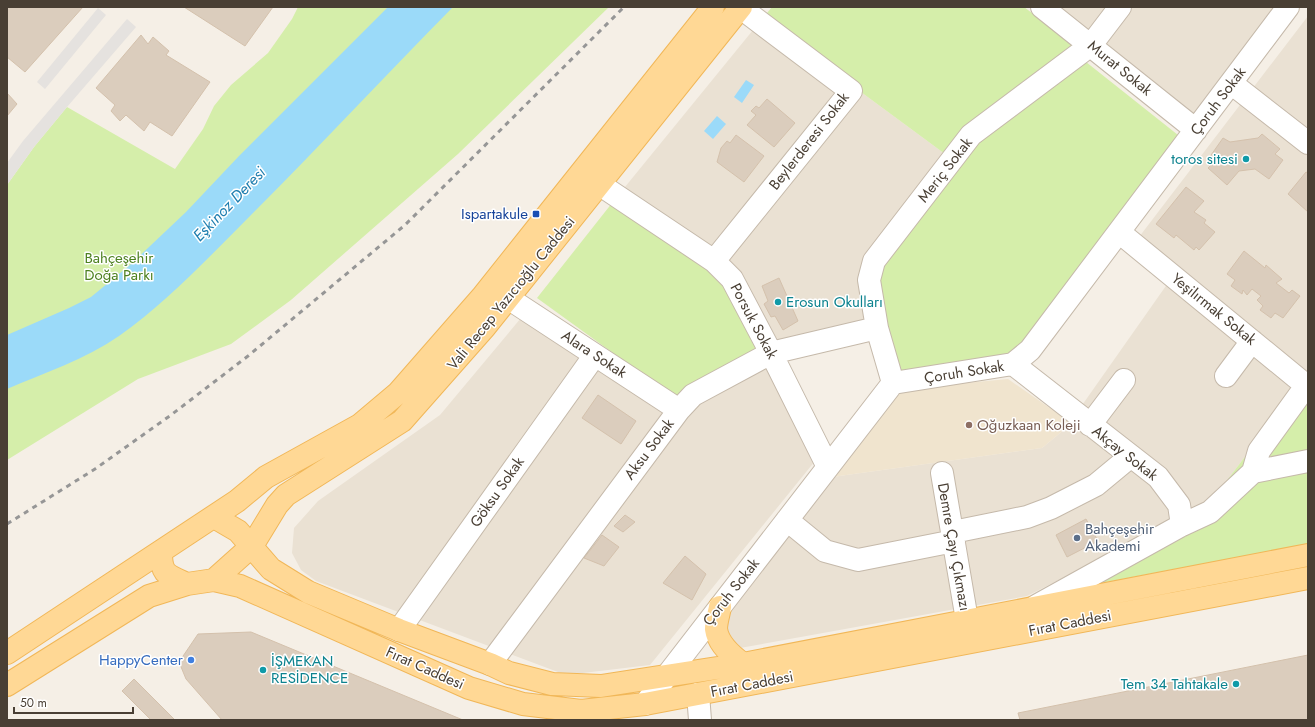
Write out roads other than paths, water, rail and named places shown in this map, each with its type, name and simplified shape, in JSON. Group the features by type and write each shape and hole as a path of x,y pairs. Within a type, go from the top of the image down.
{"main road":[{"name":"Vali Recep Yazıcıoğlu Caddesi","path":"161,552 237,501 266,477 360,425 398,393 482,297 713,7"},
{"name":"Vali Recep Yazıcıoğlu Caddesi","path":"214,580 252,546 277,506 286,495 402,421 508,298 741,7"},
{"name":"Fırat Caddesi","path":"214,517 238,531 271,569 308,592 399,630 490,664 509,673 552,684 601,686 744,664 1035,606 1308,555"},
{"path":"161,552 161,567 168,576 187,584"},
{"path":"7,653 161,552"},
{"name":"Fırat Caddesi","path":"214,580 240,586 469,688 523,704 581,711 645,704 1308,578"},
{"path":"7,685 149,596 187,584 214,580"},
{"path":"720,607 716,629 721,642 727,651 744,664"}],"street":[{"name":"Beylerderesi Sokak","path":"714,261 851,91 741,7"},
{"name":"Murat Sokak","path":"1042,7 1196,130"},
{"name":"Meriç Sokak","path":"893,383 877,328 869,280 874,261 971,135 1091,45 1120,7"},
{"name":"Çoruh Sokak","path":"645,704 893,383 1013,364 1030,350 1288,7"},
{"path":"1231,82 1308,143"},
{"name":"Porsuk Sokak","path":"600,184 714,261 732,279 828,467"},
{"name":"Yeşilırmak Sokak","path":"1119,232 1307,386"},
{"name":"Alara Sokak","path":"508,298 679,410"},
{"name":"Aksu Sokak","path":"490,664 679,410 693,395 771,353 877,328"},
{"path":"1226,376 1252,341"},
{"name":"Göksu Sokak","path":"399,630 595,355"},
{"name":"Akçay Sokak","path":"1013,364 1158,477 1179,505 1182,525"},
{"path":"1090,425 1124,380"},
{"path":"1035,606 1182,525 1210,512 1253,472 1259,451 1307,386"},
{"path":"787,520 825,551 858,560 954,537 1027,517 1051,508 1096,484 1131,456"},
{"path":"1253,472 1308,461"},
{"name":"Demre Çayı Çıkmazı","path":"942,473 967,620"},
{"path":"698,694 700,720"}],"water":[{"name":"Eşkinoz Deresi","path":"388,7 453,7 203,263 154,309 119,336 93,352 7,389 7,335 91,297 130,265 186,212 239,156"},
{"path":"746,80 754,85 742,103 734,97"},
{"path":"717,116 726,124 713,139 704,131"}],"railway":[{"path":"7,524 95,469 171,415 248,356 405,225 624,7"}],"place":[{"name":"toros sitesi","path":"1246,159"},
{"name":"Ispartakule","path":"536,214"},
{"name":"Erosun Okulları","path":"778,302"},
{"name":"Oğuzkaan Koleji","path":"969,425"},
{"name":"Bahçeşehir Akademi","path":"1077,538"},
{"name":"HappyCenter","path":"191,660"},
{"name":"İŞMEKAN RESİDENCE","path":"263,670"},
{"name":"Tem 34 Tahtakale","path":"1236,684"}],"park label":[{"name":"Bahçeşehir Doğa Parkı","path":"119,266"}]}
